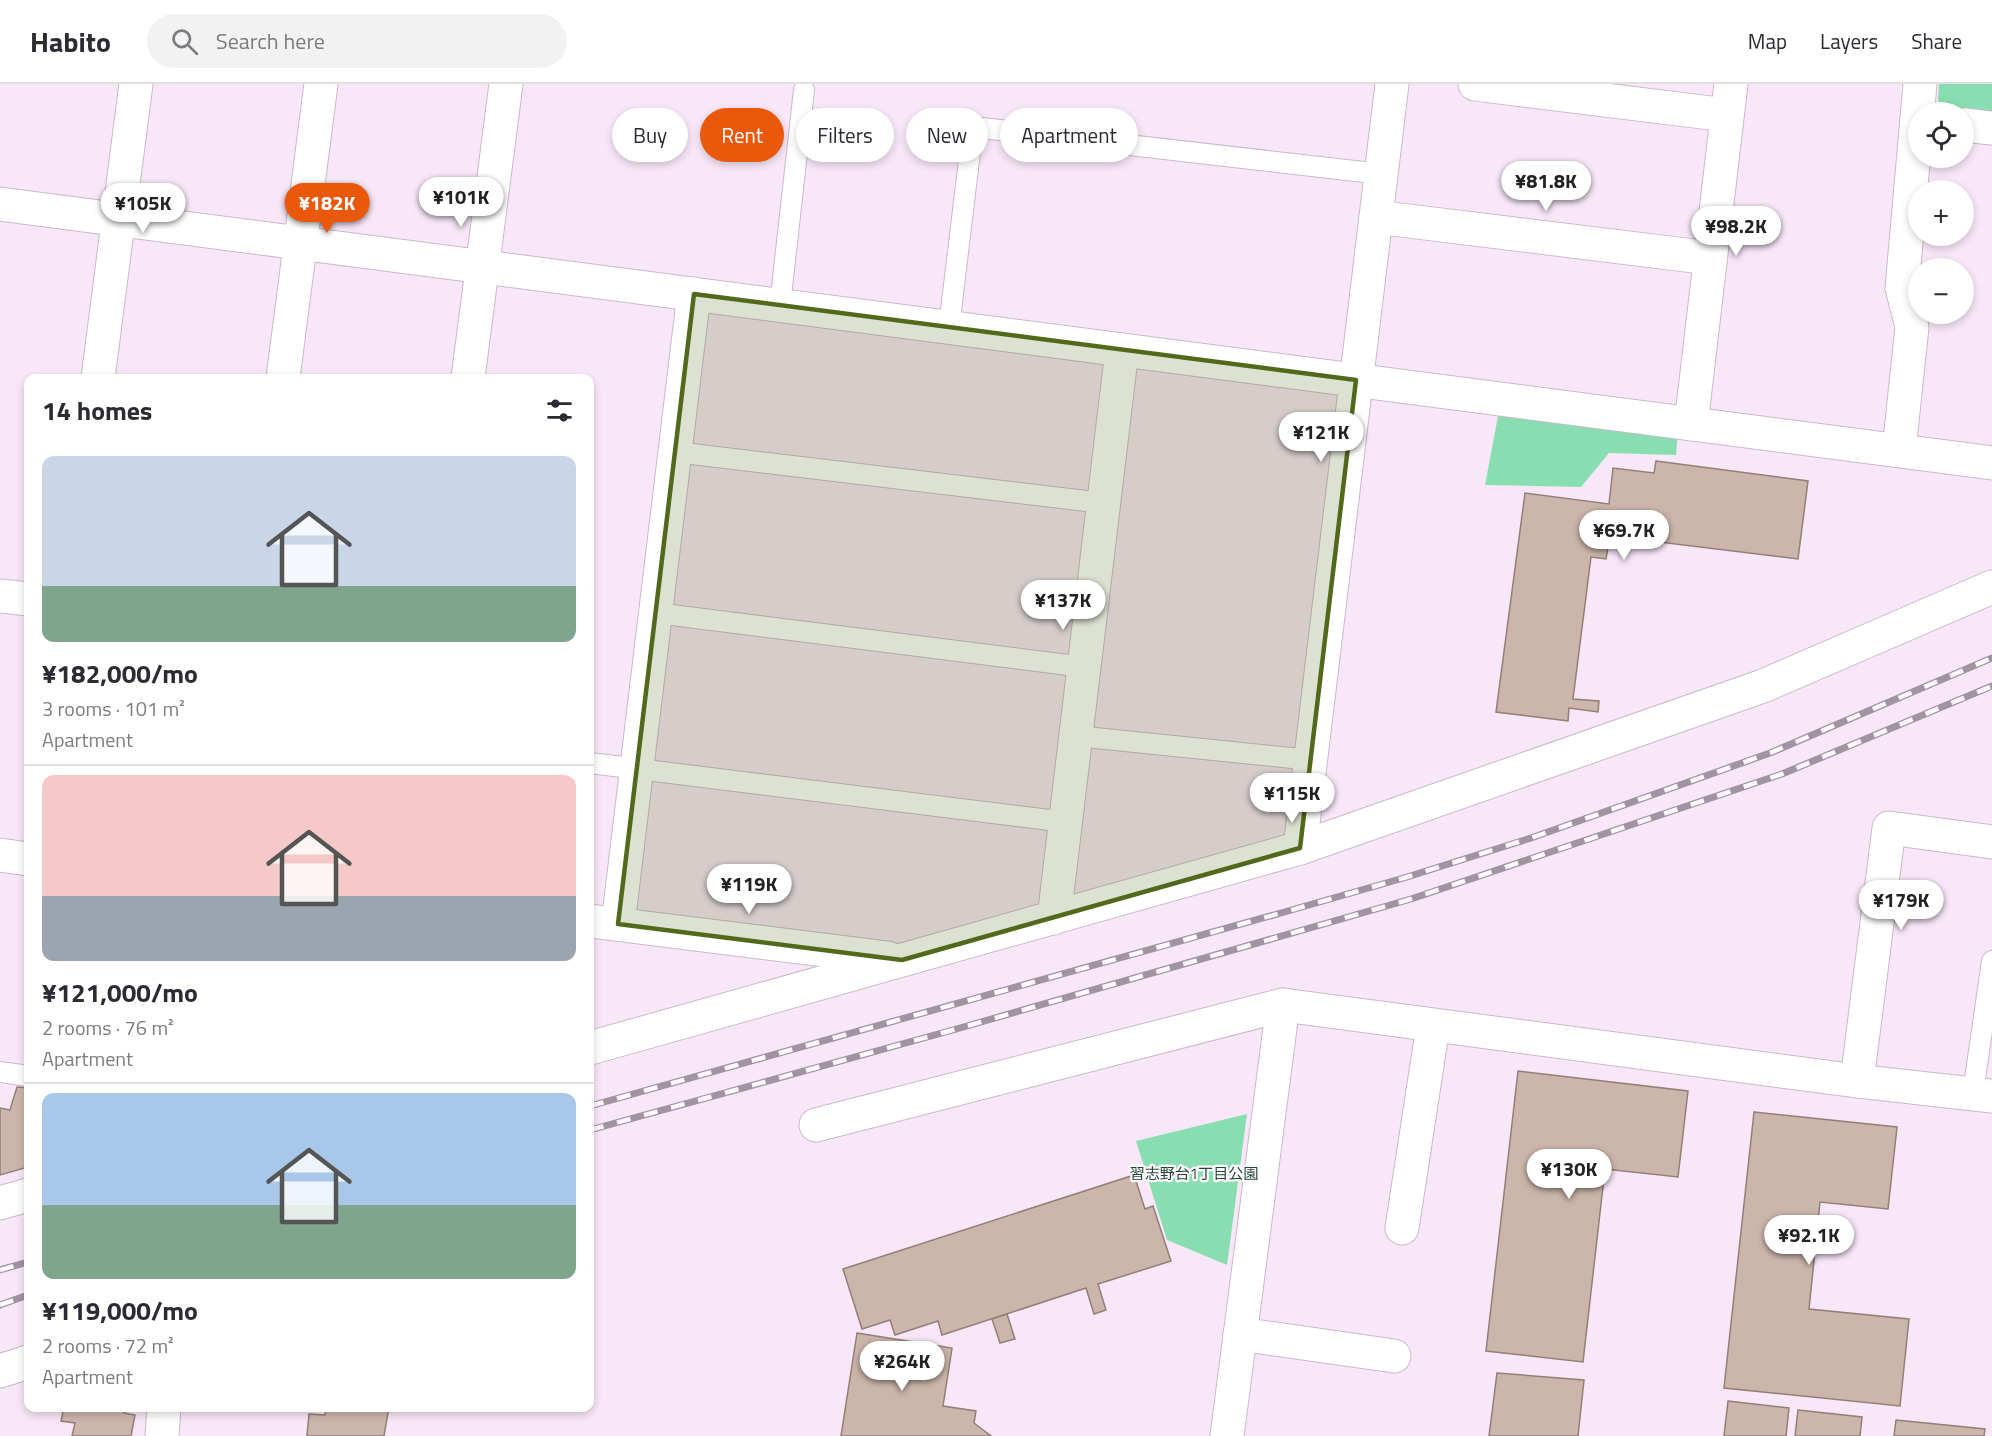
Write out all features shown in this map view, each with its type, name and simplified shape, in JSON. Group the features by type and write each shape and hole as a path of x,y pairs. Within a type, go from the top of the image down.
{"street":[{"path":"99,374 136,84"},
{"path":"284,374 321,84"},
{"path":"468,374 506,84"},
{"path":"1300,849 1392,84"},
{"path":"1475,84 1729,100 1690,424"},
{"path":"1918,102 1920,84"},
{"path":"1974,126 1992,128"},
{"path":"1899,450 1912,327 1902,288 1913,168"},
{"path":"0,204 1992,463"},
{"path":"1376,218 1710,258"},
{"path":"694,294 637,768 604,922 902,960"},
{"path":"1054,918 1122,350"},
{"path":"594,1047 1300,849 1763,686 1992,587"},
{"path":"0,596 24,599"},
{"path":"1857,1081 1888,828 1992,843"},
{"path":"0,855 24,858"},
{"path":"816,1125 1283,1005 1857,1081 1983,1094"},
{"path":"1227,1436 1283,1005"},
{"path":"1402,1228 1433,1026"},
{"path":"0,1203 24,1196"},
{"path":"1240,1334 1394,1356"},
{"path":"0,1371 24,1363"},
{"path":"162,1436 164,1412"}],"lane":[{"path":"780,305 804,90"},
{"path":"949,327 973,127 1381,174"},
{"path":"675,452 1103,503"},
{"path":"656,613 1084,667"},
{"path":"1076,736 1311,760"},
{"path":"594,763 1066,822"},
{"path":"1983,1094 1992,961"},
{"path":"0,1072 24,1076"}],"highlighted area":[{"path":"694,294 1356,380 1300,848 902,960 618,924"}],"green space":[{"path":"1939,84 1992,84 1992,120 1974,115 1974,102 1939,102"},
{"path":"1499,411 1678,431 1676,455 1609,453 1581,487 1485,485"},
{"name":"習志野台1丁目公園","path":"1247,1114 1227,1265 1167,1240 1136,1141"}],"building":[{"path":"1656,461 1808,481 1798,559 1610,536 1606,559 1591,557 1573,699 1599,701 1598,712 1569,708 1568,721 1496,712 1525,493 1609,504 1613,468 1654,473"},
{"path":"1518,1071 1688,1091 1678,1177 1605,1169 1583,1362 1486,1351"},
{"path":"17,1087 24,1088 24,1168 0,1175 0,1108 10,1110"},
{"path":"1754,1112 1897,1127 1888,1209 1820,1202 1809,1309 1909,1319 1900,1406 1724,1388"},
{"path":"1134,1175 1145,1209 1153,1206 1171,1261 1098,1284 1106,1310 1094,1314 1086,1288 942,1335 938,1321 895,1335 890,1320 862,1329 843,1269"},
{"path":"1007,1314 1015,1339 1000,1343 992,1319"},
{"path":"857,1333 952,1348 943,1406 976,1411 974,1423 991,1436 841,1436"},
{"path":"1497,1373 1584,1380 1578,1436 1489,1436"},
{"path":"1728,1401 1789,1408 1786,1436 1724,1436"},
{"path":"1798,1410 1862,1417 1860,1436 1795,1436"},
{"path":"63,1412 124,1412 135,1415 131,1436 72,1436 75,1423 61,1421"},
{"path":"325,1412 388,1412 384,1436 307,1436 309,1414 325,1415"},
{"path":"1896,1420 1985,1429 1984,1436 1894,1436"}],"railway":[{"path":"594,1105 1288,911 1531,838 1770,753 1992,658"},
{"path":"594,1129 960,1028 1411,899 1782,774 1992,686"},
{"path":"0,1270 24,1263"},
{"path":"0,1305 24,1296"}]}
